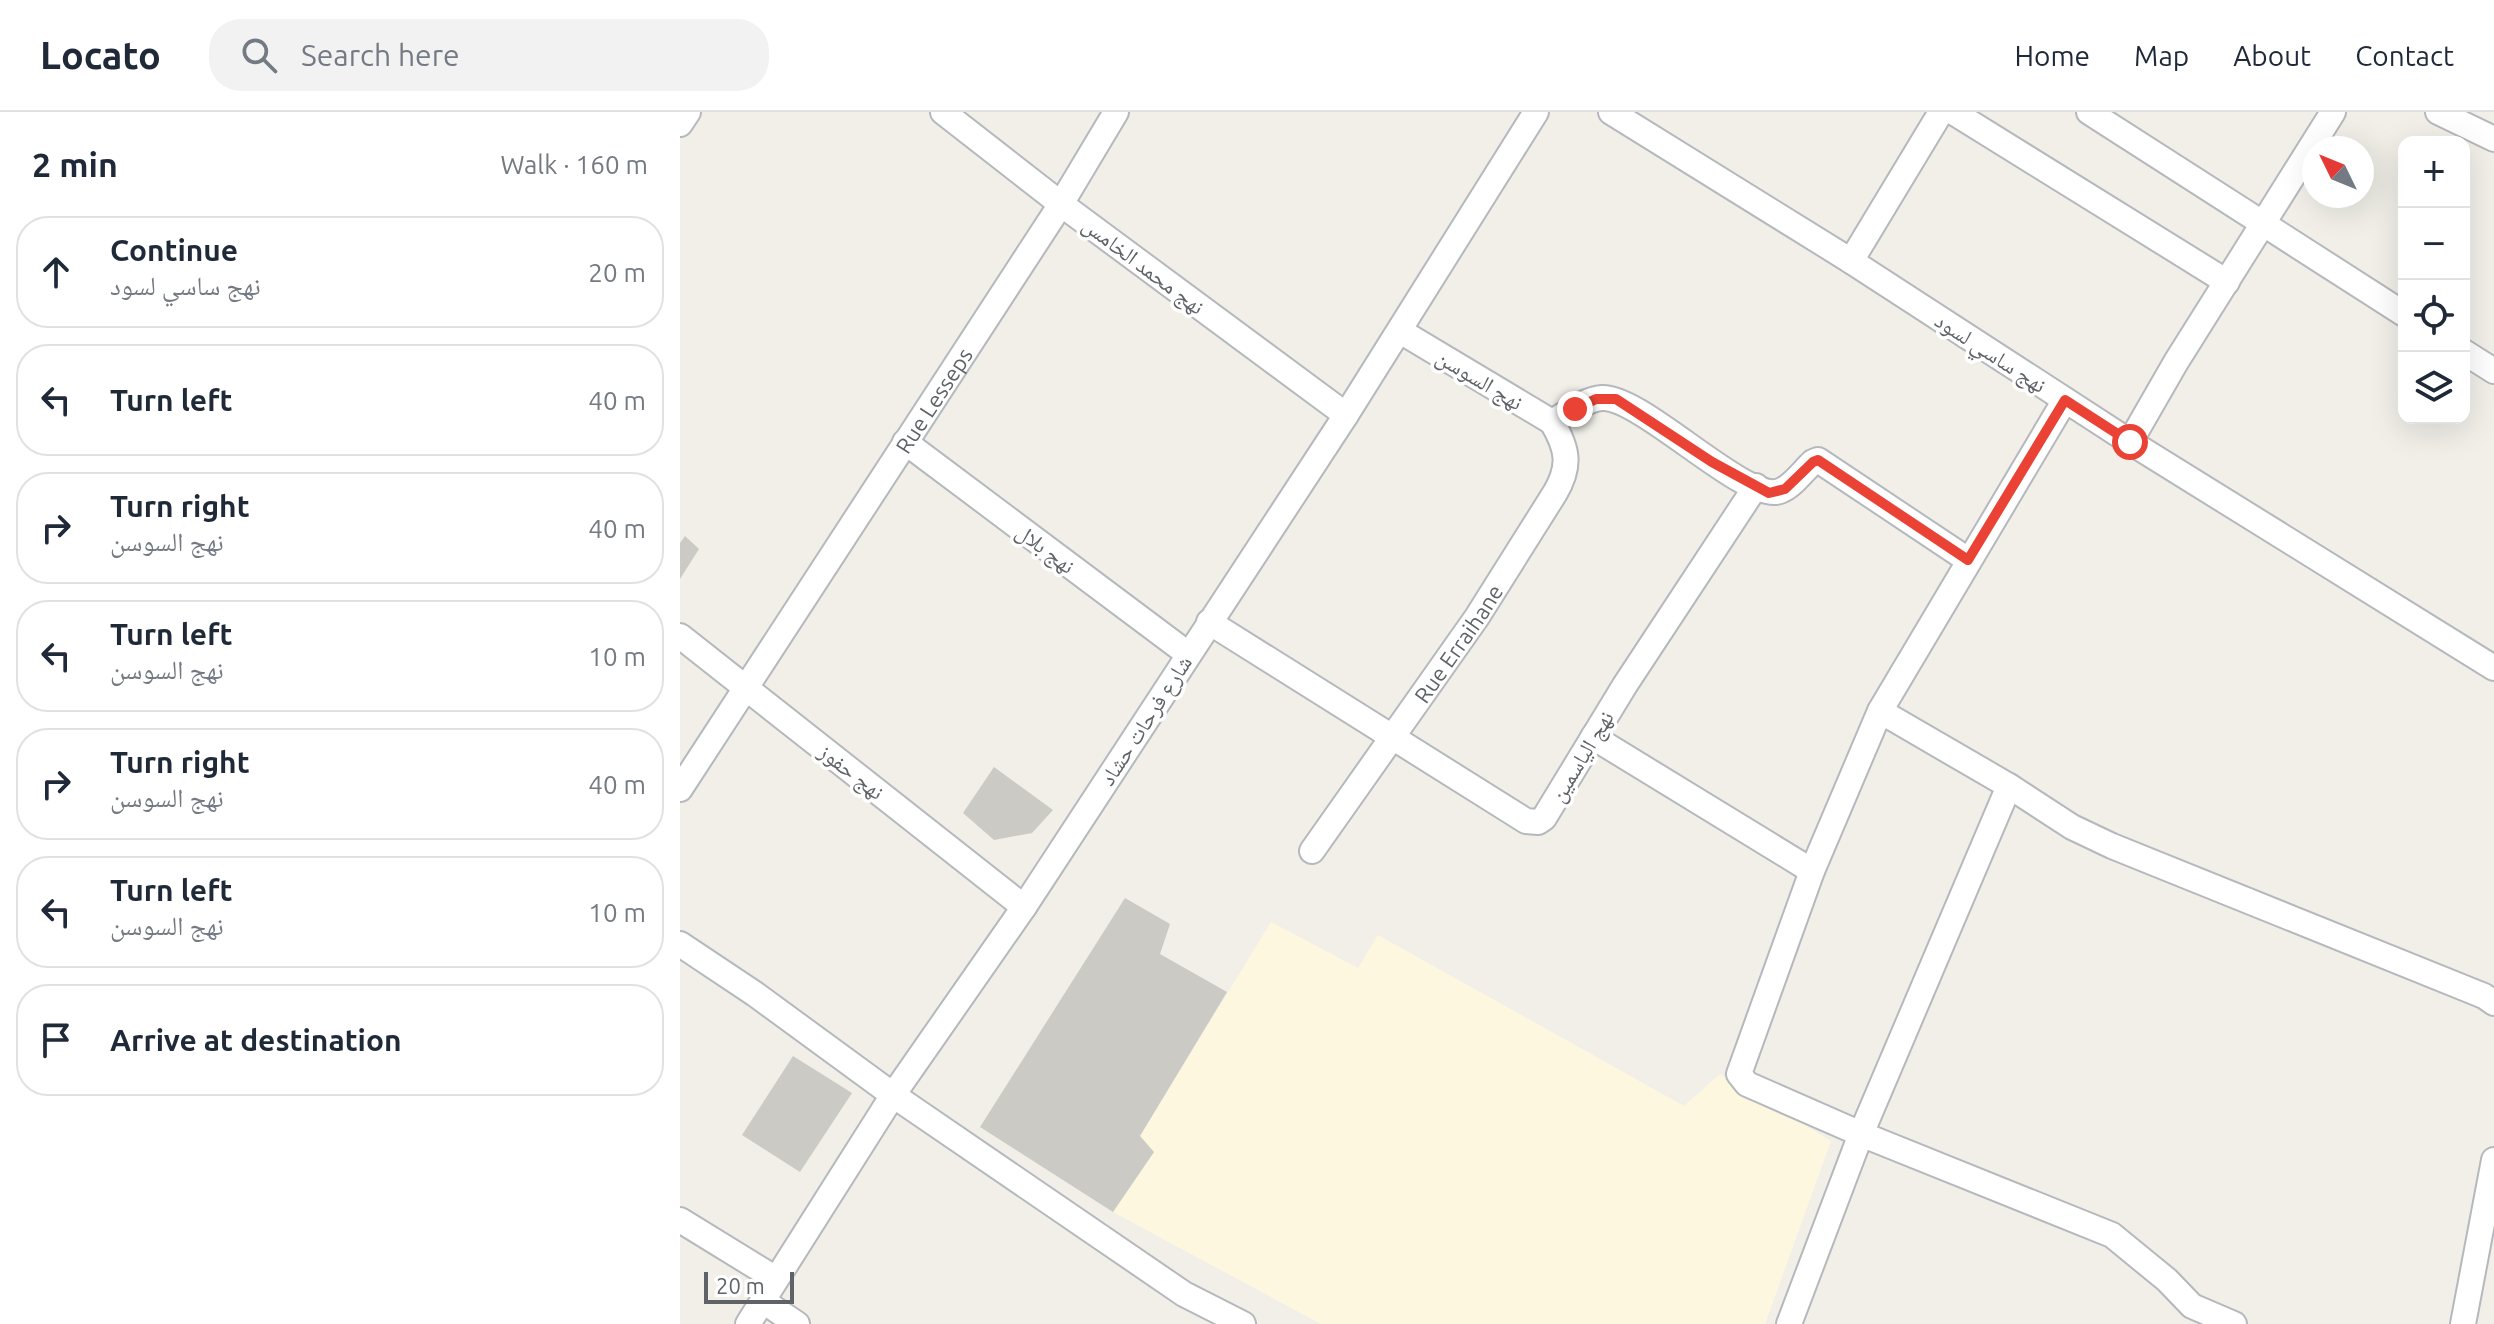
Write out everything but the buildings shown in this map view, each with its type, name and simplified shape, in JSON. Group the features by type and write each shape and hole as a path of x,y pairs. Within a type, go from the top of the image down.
{"street":[{"path":"680,124 688,112"},
{"name":"نهج محمد الخامس","path":"943,112 1061,204 1346,415"},
{"name":"Rue Lesseps","path":"680,789 1061,204 1116,112"},
{"name":"شارع فرحات حشاد","path":"748,1324 893,1095 1024,907 1346,415 1536,112"},
{"path":"1851,261 1941,112"},
{"path":"1953,112 2227,282"},
{"path":"2089,112 2398,310"},
{"path":"2130,442 2333,112"},
{"path":"2438,112 2494,139"},
{"name":"نهج ساسي لسود","path":"1624,115 2130,442 2494,668"},
{"name":"نهج السوسن","path":"1400,331 1552,422"},
{"path":"2470,356 2494,371"},
{"path":"1552,422 1596,399 1616,399 1712,462 1769,493 1785,489 1818,460 1968,560"},
{"path":"2065,400 1880,711 1812,871 1739,1074 1747,1084 1861,1134 2112,1235 2167,1280 2192,1306 2234,1324"},
{"name":"Rue Erraihane","path":"1312,851 1477,617 1565,475 1566,456 1552,422"},
{"name":"نهج بلال","path":"905,442 1188,654"},
{"name":"نهج الياسمين","path":"1209,622 1533,823 1544,818 1756,486"},
{"name":"نهج حفوز","path":"680,636 1024,907"},
{"path":"1880,711 2009,786 2072,827 2484,996 2494,1003"},
{"path":"1593,737 1812,871"},
{"path":"1789,1324 1861,1134 2009,786"},
{"path":"680,944 755,994 893,1095 1184,1294 1243,1324"},
{"path":"2463,1324 2494,1160"},
{"path":"680,1220 776,1279"},
{"path":"763,1301 797,1324"}],"shaded area":[{"path":"1271,922 1358,968 1378,935 1684,1106 1720,1074 1831,1141 1765,1324 1321,1324 1113,1212 1154,1152 1140,1136"}],"route":[{"path":"1575,409 1596,399 1616,399 1712,462 1769,493 1785,489 1818,460 1968,560 2065,400 2130,442"}]}
